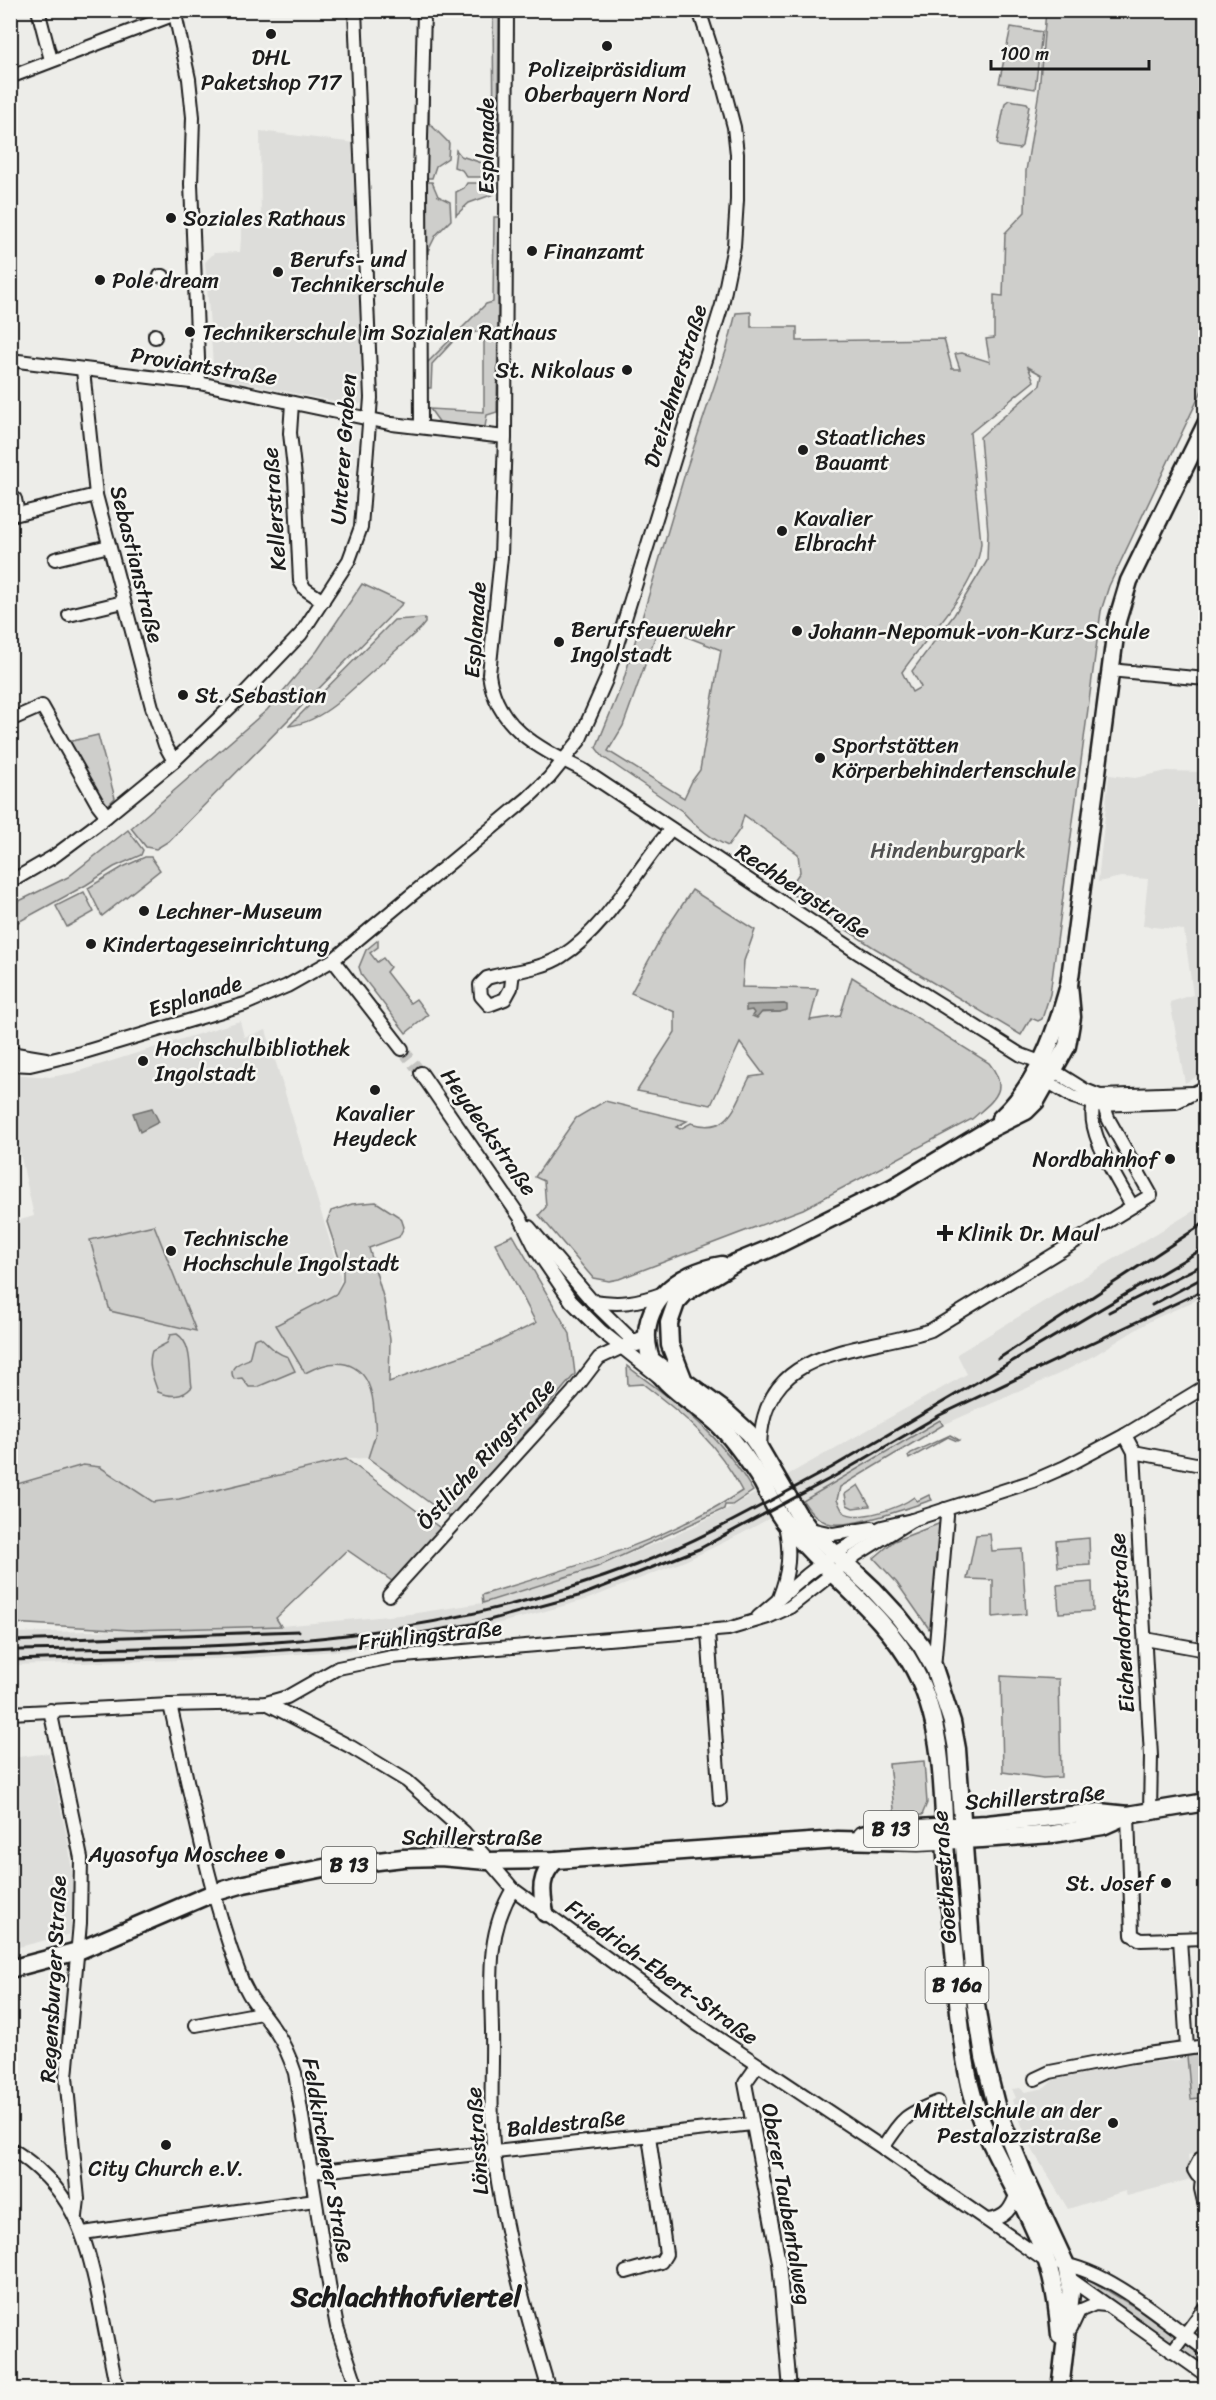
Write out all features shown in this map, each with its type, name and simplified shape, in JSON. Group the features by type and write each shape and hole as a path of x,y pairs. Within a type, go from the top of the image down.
{"main road":[{"path":"1044,1071 1069,985 1117,621 1129,580 1199,452 1206,424"},
{"name":"B 13","path":"669,1323 676,1303 685,1293 735,1263 769,1249 892,1188 988,1130 1026,1111 1036,1101 1044,1071"},
{"name":"B 13","path":"640,1338 664,1293 677,1281 707,1268 735,1263"},
{"path":"640,1338 663,1329 669,1323"},
{"path":"669,1323 670,1345 684,1382"},
{"name":"Heydeckstraße","path":"640,1338 654,1366 665,1381 722,1428 744,1454 785,1523 833,1564"},
{"name":"B 13","path":"684,1382 737,1421 760,1449 798,1514 833,1564"},
{"name":"Goethestraße","path":"833,1564 873,1589 921,1645 934,1668 953,1731 975,1998 990,2084 1012,2147 1068,2272 1066,2338 1060,2390"},
{"name":"Goethestraße","path":"833,1564 892,1634 922,1685 938,1738 960,2022 971,2087 991,2146 1017,2193 1047,2262 1058,2315 1063,2364"},
{"name":"Schillerstraße","path":"12,1968 78,1951 213,1893 244,1884 329,1867 403,1858 440,1857 487,1861 556,1860 838,1840 883,1830 1053,1834 1103,1826 1128,1815 1206,1802"},
{"path":"545,1913 541,1885 543,1876 556,1860"}],"street":[{"path":"38,10 51,60"},
{"name":"Unterer Graben","path":"10,882 53,857 107,816 174,761 240,698 301,634 349,560 359,535 371,398 355,10"},
{"path":"421,427 420,179 424,10"},
{"name":"Esplanade","path":"10,1064 30,1065 54,1060 245,1004 287,986 333,960 501,822 549,778 564,760 534,743 511,724 498,706 491,690 490,656 501,557 505,437 507,10"},
{"name":"Dreizehnerstraße","path":"564,760 579,741 606,680 720,314 734,246 738,179 734,127 699,10"},
{"path":"10,77 179,12 193,117 191,184 199,377"},
{"name":"Proviantstraße","path":"10,360 83,370 199,377 292,402 390,423 505,437"},
{"name":"Sebastianstraße","path":"83,370 96,495 152,707 165,745 174,761"},
{"name":"Kellerstraße","path":"292,402 290,433 295,477 300,581 305,589 323,601"},
{"path":"15,499 18,514 96,495"},
{"path":"55,559 109,546"},
{"path":"69,615 123,602"},
{"path":"1109,670 1206,679"},
{"path":"10,720 42,706 97,803 107,816"},
{"name":"Rechbergstraße","path":"564,760 583,770 880,967 1021,1055 1044,1071 1073,1097 1099,1102"},
{"path":"513,972 550,962 578,944 611,909 671,829"},
{"path":"333,960 402,1049"},
{"name":"Esplanade","path":"10,1053 54,1060"},
{"name":"Heydeckstraße","path":"420,1073 520,1217 592,1301 640,1338"},
{"path":"1099,1102 1193,1093 1206,1087"},
{"path":"760,1449 764,1417 774,1394 792,1373 808,1362 843,1351 910,1337 931,1330 1151,1195 1099,1102"},
{"path":"1099,1102 1093,1128 1132,1206"},
{"name":"Heydeckstraße","path":"520,1217 537,1251 572,1301 601,1331 665,1381"},
{"path":"592,1301 612,1304 634,1303 664,1293"},
{"name":"Östliche Ringstraße","path":"389,1595 573,1392 599,1358 640,1338"},
{"name":"B 13","path":"649,1356 684,1382"},
{"path":"809,1529 833,1534 882,1527 912,1520 1033,1481 1125,1435 1206,1386"},
{"name":"Eichendorffstraße","path":"1125,1435 1134,1452 1151,1756 1150,1812"},
{"path":"1134,1452 1206,1466"},
{"path":"934,1668 947,1516 945,1509"},
{"path":"833,1564 912,1520"},
{"path":"778,1600 789,1566 790,1545 785,1523"},
{"path":"833,1564 882,1527"},
{"name":"Frühlingstraße","path":"753,1622 778,1600 833,1564"},
{"name":"Frühlingstraße","path":"10,1713 266,1703 287,1697 338,1668 366,1662 416,1655 708,1632 753,1622 790,1607 833,1564"},
{"path":"708,1632 720,1800"},
{"path":"1145,1639 1206,1650"},
{"name":"Friedrich-Ebert-Straße","path":"266,1703 351,1747 407,1781 464,1832 513,1889 545,1913 758,2066 883,2148 1047,2262 1068,2272 1106,2305 1206,2375"},
{"name":"Feldkirchener Straße","path":"170,1705 213,1893 237,1970 248,1995 282,2042 295,2073 337,2327 358,2390"},
{"name":"Regensburger Straße","path":"50,1710 81,1858 78,1951 66,2077 78,2199 76,2216"},
{"path":"1128,1815 1132,1935 1141,1940 1206,1938"},
{"name":"Lönsstraße","path":"513,1889 503,1905 492,1942 494,2151 501,2199 530,2327 549,2390"},
{"path":"1180,1940 1187,2048"},
{"path":"196,2025 261,2013"},
{"path":"1035,2079 1060,2070 1206,2046"},
{"name":"Oberer Taubentalweg","path":"758,2066 745,2083 779,2262 790,2390"},
{"path":"883,2148 903,2120 913,2112 938,2102"},
{"name":"Baldestraße","path":"312,2172 752,2124"},
{"path":"626,2272 661,2262 666,2254 649,2136"},
{"path":"10,2148 39,2170 58,2189 76,2216 89,2254 117,2390"},
{"path":"1206,2158 1200,2159 1194,2170 1204,2179 1201,2189 1206,2210"},
{"path":"988,2220 999,2219 1007,2213 1017,2193"},
{"path":"83,2233 315,2200"},
{"name":"Friedrich-Ebert-Straße","path":"1068,2272 1080,2267 1104,2279 1206,2350"},
{"path":"1066,2338 1079,2311 1095,2304 1106,2305"},
{"path":"1172,2352 1206,2306"}],"shaded area":[{"name":"Berufs- und Technikerschule","path":"260,131 355,143 358,252 350,252 351,281 359,281 363,402 357,406 214,377 205,262 214,253 240,252 242,225 261,225"},
{"path":"1167,771 1205,772 1205,1072 1185,1083 1170,1002 1193,995 1184,930 1143,926 1148,879 1121,877 1098,882 1109,775 1135,778"},
{"path":"746,1005 787,1005 787,1010 762,1012 757,1018 752,1016 754,1013 752,1010 746,1011"},
{"name":"Technische Hochschule Ingolstadt","path":"240,1021 244,1037 266,1030 341,1278 336,1294 360,1370 369,1383 374,1403 375,1434 368,1458 346,1459 179,1499 153,1502 101,1467 83,1465 11,1486 10,1223 34,1216 11,1112 11,1074 50,1077 73,1073"},
{"path":"152,1108 159,1122 140,1132 133,1113"},
{"path":"1205,1204 1205,1296 1150,1321 1061,1373 943,1425 941,1420 838,1481 741,1534 685,1561 588,1599 438,1638 359,1649 248,1658 11,1665 10,1633 281,1626 410,1614 483,1603 597,1567 678,1534 727,1509 967,1374 957,1354"},
{"path":"49,1753 69,1847 74,1892 70,1934 11,1949 11,1758"},
{"name":"Mittelschule an der Pestalozzistraße","path":"1205,2053 1205,2152 1188,2155 1191,2179 1127,2196 1125,2191 1068,2209 1030,2146 1012,2100 1016,2098 1012,2089 1020,2088 1025,2092 1045,2088 1053,2080 1135,2064 1178,2060 1185,2055"}],"green space":[{"path":"430,10 429,123 449,143 448,158 436,166 432,178 425,178"},
{"path":"493,11 499,11 498,143 494,143"},
{"name":"Hindenburgpark","path":"1046,11 1205,11 1205,384 1109,586 1101,611 1050,994 1042,1019 1038,1021 1031,1018 1021,1035 873,947 793,895 788,889 800,872 798,854 744,815 740,829 728,846 709,835 682,811 603,757 596,748 623,682 686,470 727,348 736,313 751,312 751,327 797,327 797,341 944,339 952,369 960,369 955,354 962,353 990,362 986,339 994,338 994,295 1003,296 1005,233 1025,212 1026,171 1039,91","holes":["1028,367 1042,375 1040,385 980,437 988,532 987,561 954,615 912,671 921,687 912,692 902,672 961,594 978,560 981,543 970,433 1034,381","659,626 721,650 700,770 684,798 608,751 623,726"]},
{"path":"1011,27 1042,32 1035,89 999,83"},
{"path":"1009,100 1027,103 1029,106 1022,146 1019,149 999,146 997,143 1005,103"},
{"path":"456,150 461,156 491,166 495,177 467,177 462,170 454,167"},
{"path":"425,182 432,182 438,196 450,202 451,220 436,235 428,251 426,339"},
{"path":"467,183 495,183 494,194 469,203 456,215 456,192 464,188"},
{"path":"494,217 499,217 497,412 487,415 485,427 440,423 430,409 484,412 484,330 457,337 432,364 431,388 425,388 427,363 486,304 493,302"},
{"path":"362,584 403,603 169,841 156,849 146,847 131,828 267,710 317,651"},
{"path":"425,618 425,623 421,628 336,704 314,718 289,726 394,620"},
{"path":"98,735 115,798 105,808 68,742"},
{"path":"128,830 143,850 141,855 114,867 11,926 11,905 68,877"},
{"path":"145,857 151,857 160,870 102,916 88,888"},
{"path":"692,890 755,930 744,961 742,987 818,989 810,1020 840,1016 852,977 989,1063 999,1081 997,1094 972,1119 803,1209 619,1279 609,1281 593,1278 539,1215 546,1207 544,1181 535,1177 576,1118 605,1101 687,1121 676,1127 680,1129 691,1123 704,1126 715,1125 730,1115 750,1077 764,1075 740,1043 711,1105 637,1091 675,1032 675,1012 631,993 663,934","holes":["784,1004 780,1012 755,1013 746,1006"]},
{"path":"84,892 94,912 67,927 56,906"},
{"path":"378,940 378,947 370,953 377,962 383,958 390,967 386,972 410,1003 416,999 428,1015 406,1033 362,976 359,967 366,950"},
{"path":"376,1202 401,1218 404,1227 399,1237 369,1248 384,1300 390,1340 389,1382 489,1346 536,1323 495,1243 513,1235 570,1334 575,1374 452,1519 368,1458 375,1436 375,1424 372,1396 362,1374 354,1367 344,1364 319,1367 305,1373 276,1325 336,1294 343,1281 343,1270 327,1222 331,1211 352,1204"},
{"path":"154,1225 196,1331 110,1311 90,1240"},
{"path":"177,1334 186,1344 188,1351 192,1387 180,1395 172,1396 158,1392 150,1362 152,1351 167,1343 170,1335"},
{"path":"260,1337 276,1351 288,1357 295,1371 257,1387 249,1387 242,1378 234,1379 232,1371 235,1366 249,1359 254,1339"},
{"path":"627,1366 697,1421 726,1452 753,1491 732,1505 725,1505 724,1509 597,1567 483,1603 482,1595 583,1564 648,1540 712,1509 742,1491 733,1474 711,1444 686,1419 643,1384 628,1385"},
{"path":"940,1420 943,1425 840,1487 837,1500 843,1512 850,1515 868,1515 889,1509 914,1497 917,1501 929,1495 932,1500 864,1521 837,1524 827,1523 820,1519 803,1501"},
{"path":"950,1435 959,1440 948,1437 909,1459 908,1456 911,1453"},
{"path":"346,1459 443,1530 392,1581 347,1550 276,1618 281,1626 131,1630 11,1623 10,1486 83,1465 100,1467 153,1502 179,1499"},
{"path":"858,1485 870,1506 853,1508 847,1505 845,1494"},
{"path":"941,1523 932,1633 897,1583 874,1558 894,1541"},
{"path":"990,1534 992,1551 1022,1549 1026,1614 993,1617 993,1580 967,1579 976,1535"},
{"path":"1089,1538 1090,1565 1058,1567 1056,1541"},
{"path":"1092,1582 1093,1611 1059,1613 1057,1585"},
{"path":"1001,1676 1059,1679 1061,1777 1043,1778 1003,1772"},
{"path":"924,1761 927,1803 922,1815 895,1818 889,1764"},
{"path":"1205,2054 1205,2097 1191,2099 1187,2056"},
{"path":"1085,2277 1138,2309 1205,2358 1205,2368 1085,2283"}],"tunnel":[{"path":"402,1049 421,1073"}],"railway":[{"path":"998,1359 1206,1222"},
{"path":"10,1650 220,1645 346,1635 420,1624 493,1609 601,1578 686,1544 831,1468 1206,1247"},
{"path":"1109,1312 1206,1263"},
{"path":"1152,1305 1206,1276"},
{"path":"10,1660 218,1654 346,1646 478,1623 582,1595 699,1549 835,1476 940,1415 1206,1289"},
{"path":"10,1641 299,1631"}],"place":[{"name":"DHL Paketshop 717","path":"271,34"},
{"name":"Polizeipräsidium Oberbayern Nord","path":"607,46"},
{"name":"Soziales Rathaus","path":"171,218"},
{"name":"Finanzamt","path":"532,251"},
{"name":"Berufs- und Technikerschule","path":"278,272"},
{"name":"Pole dream","path":"100,280"},
{"name":"Technikerschule im Sozialen Rathaus","path":"190,332"},
{"name":"St. Nikolaus","path":"627,370"},
{"name":"Staatliches Bauamt","path":"803,450"},
{"name":"Kavalier Elbracht","path":"782,531"},
{"name":"Johann-Nepomuk-von-Kurz-Schule","path":"797,631"},
{"name":"Berufsfeuerwehr Ingolstadt","path":"559,642"},
{"name":"St. Sebastian","path":"183,695"},
{"name":"Sportstätten Körperbehindertenschule","path":"820,758"},
{"name":"Lechner-Museum","path":"144,911"},
{"name":"Kindertageseinrichtung","path":"91,944"},
{"name":"Hochschulbibliothek Ingolstadt","path":"143,1061"},
{"name":"Kavalier Heydeck","path":"375,1090"},
{"name":"Nordbahnhof","path":"1170,1159"},
{"name":"Klinik Dr. Maul","path":"945,1233"},
{"name":"Technische Hochschule Ingolstadt","path":"171,1251"},
{"name":"Ayasofya Moschee","path":"280,1854"},
{"name":"St. Josef","path":"1166,1883"},
{"name":"Mittelschule an der Pestalozzistraße","path":"1113,2123"},
{"name":"City Church e.V.","path":"166,2145"}],"district":[{"name":"Schlachthofviertel","path":"406,2296"}]}
